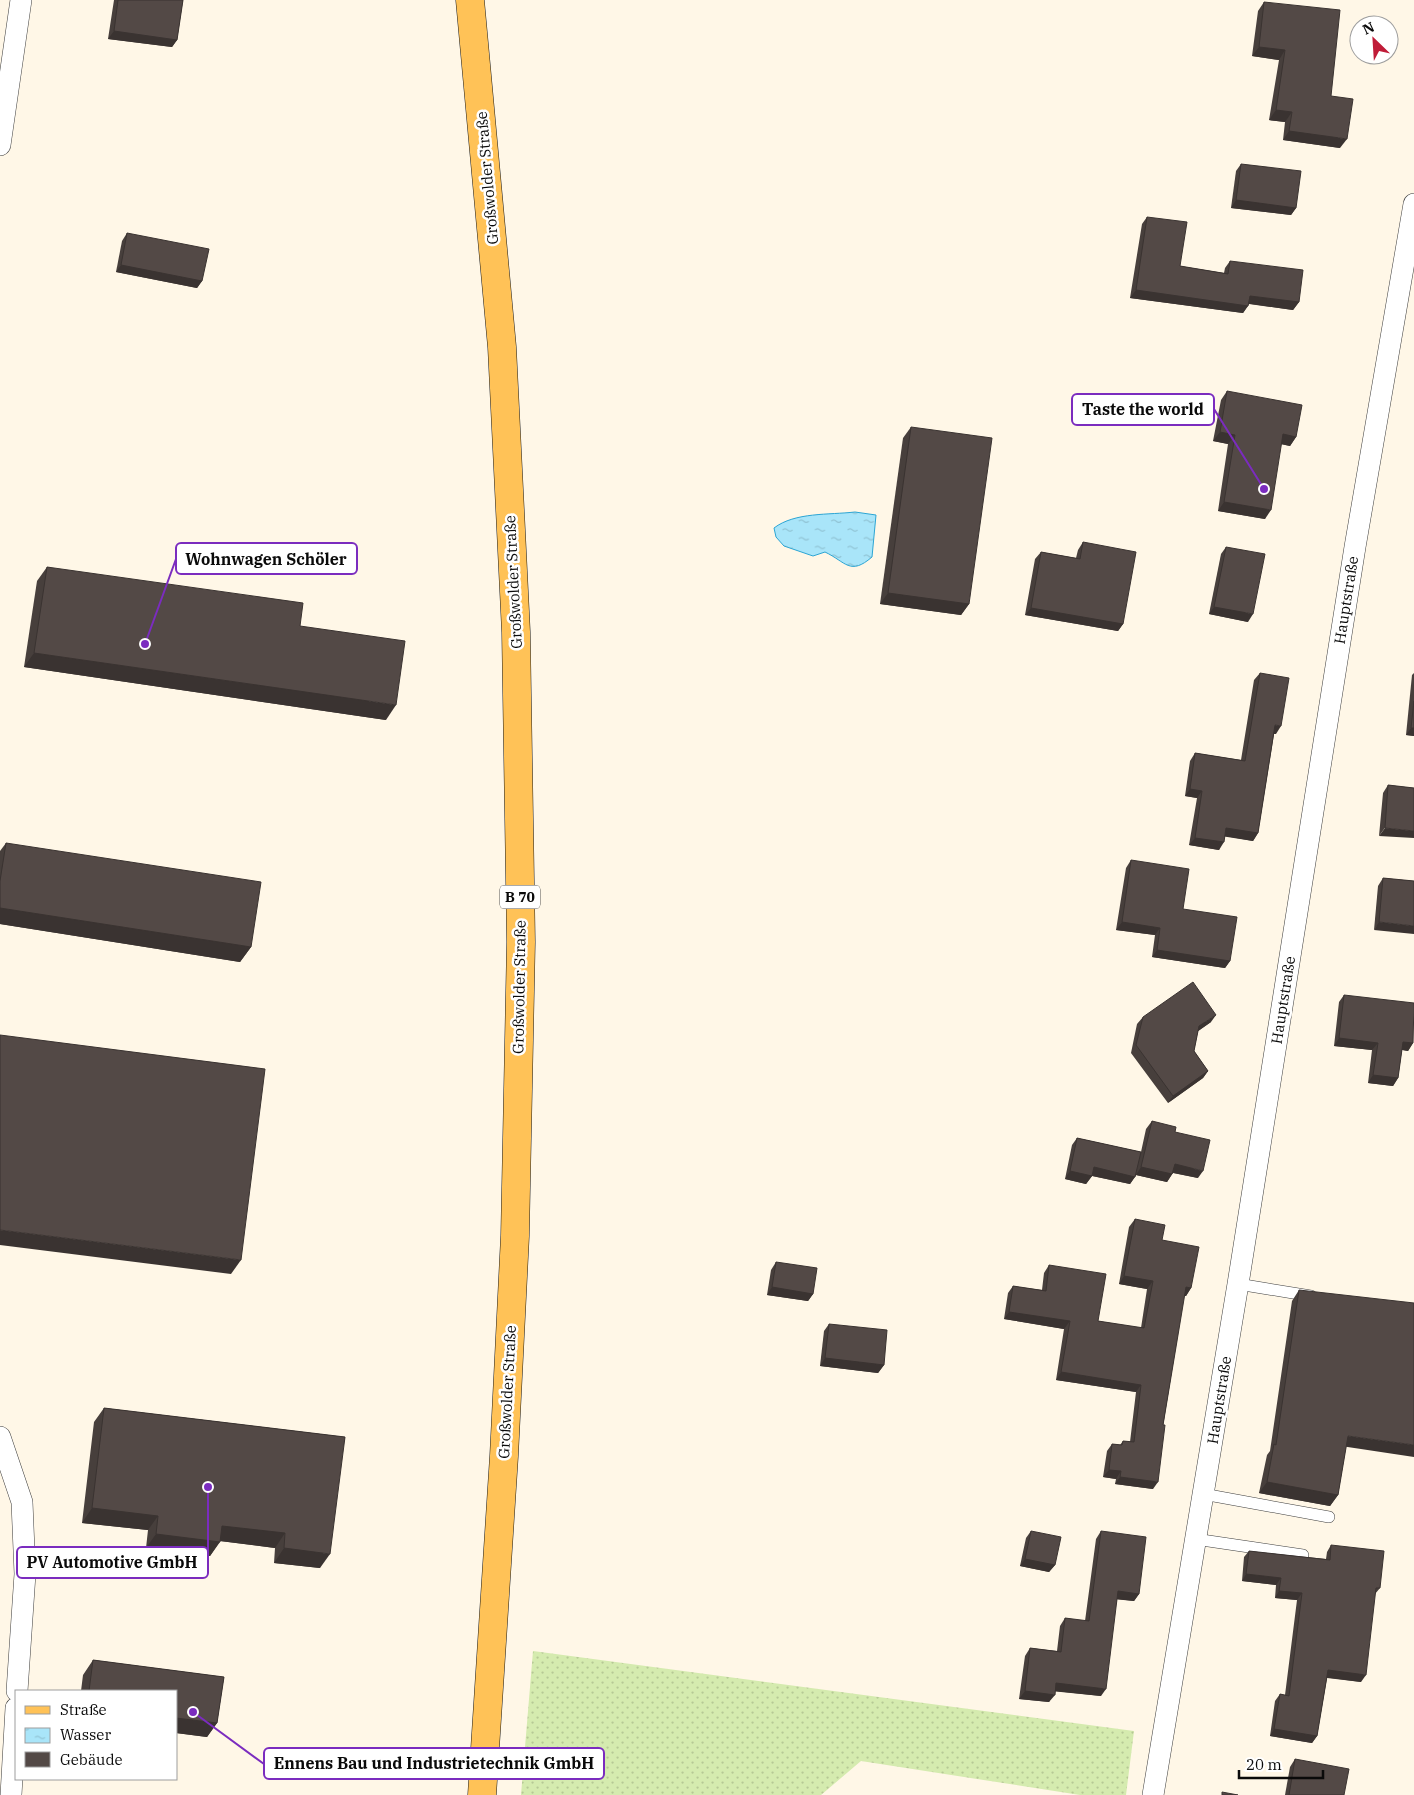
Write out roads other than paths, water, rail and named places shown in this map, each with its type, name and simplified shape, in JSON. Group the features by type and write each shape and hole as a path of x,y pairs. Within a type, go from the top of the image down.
{"main road":[{"name":"Großwolder Straße","path":"470,0 502,347 516,632 521,942 515,1236 504,1456 482,1795"}],"street":[{"path":"0,145 20,0"},
{"name":"Hauptstraße","path":"1153,1795 1238,1284 1353,557 1414,204"},
{"path":"0,1437 22,1502 25,1574 17,1690"},
{"path":"10,1795 15,1722"}],"lane":[{"path":"1238,1284 1320,1297"},
{"path":"1203,1494 1329,1517"},
{"path":"1195,1539 1303,1555"}],"water":[{"path":"855,512 876,515 872,557 858,566 848,565 825,552 813,556 784,546 776,537 774,528 792,519 813,515"}],"place":[{"name":"Taste the world","path":"1264,489"},
{"name":"Wohnwagen Schöler","path":"145,644"},
{"name":"PV Automotive GmbH","path":"208,1487"},
{"name":"Ennens Bau und Industrietechnik GmbH","path":"193,1712"}]}
